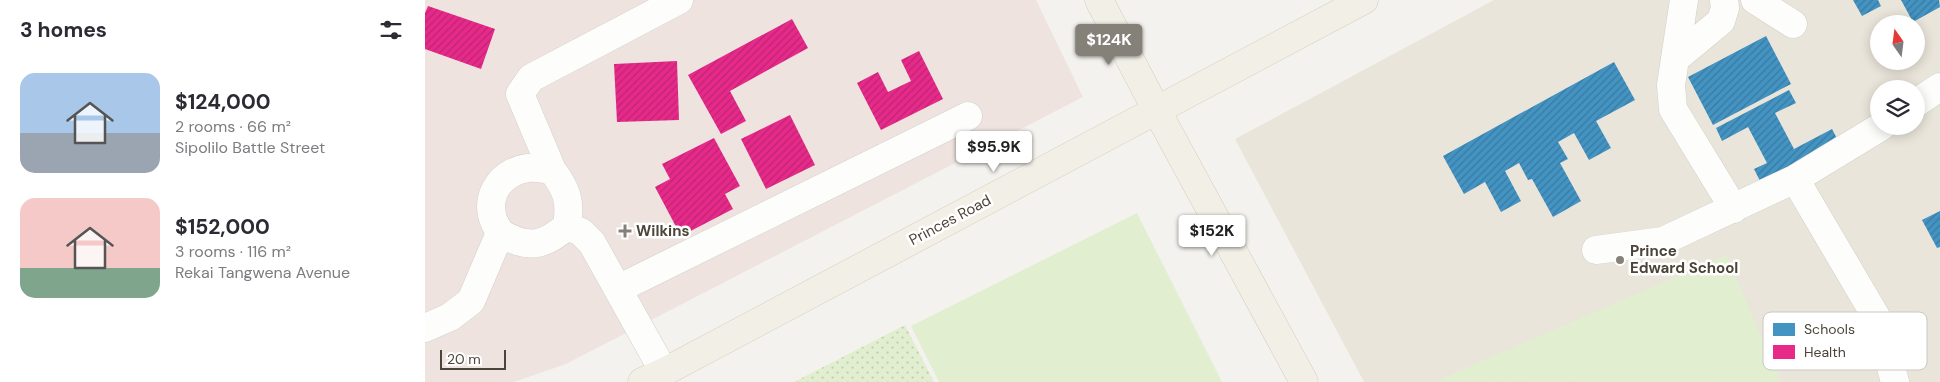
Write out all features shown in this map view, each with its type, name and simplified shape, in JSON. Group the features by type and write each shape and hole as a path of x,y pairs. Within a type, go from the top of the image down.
{"main road":[{"path":"1099,0 1304,382"},
{"name":"Princes Road","path":"653,377 1364,0"}],"lane":[{"path":"552,170 529,168 511,172 497,184 491,199 492,216 500,233 516,242 537,244 555,237 567,226 570,209 567,195 552,170 520,94 531,78 679,0"},
{"path":"1685,0 1671,85 1673,109 1734,209"},
{"path":"1675,59 1721,21 1725,8 1724,0"},
{"path":"1755,0 1793,24"},
{"path":"1925,97 1940,87"},
{"path":"618,289 968,116"},
{"path":"1596,250 1663,241 1795,179 1870,133"},
{"path":"1795,179 1873,312"},
{"path":"567,226 581,232 592,243 618,289 653,377"},
{"path":"425,328 450,316 471,301 500,233"}],"shaded area":[{"name":"Wilkins","path":"425,0 1036,0 1083,97 566,364 514,382 425,382"},
{"name":"Prince Edward School","path":"1494,0 1940,0 1940,382 1364,382 1235,139"}],"green space":[{"path":"1137,213 1222,382 939,382 911,326"},
{"path":"1726,255 1763,340 1763,370 1776,370 1781,382 1436,381"},
{"path":"905,325 934,382 794,382"}],"building: Schools":[{"path":"1853,0 1878,0 1881,6 1862,16"},
{"path":"1901,0 1939,0 1940,7 1925,15 1909,15"},
{"path":"1766,36 1791,84 1713,125 1688,77"},
{"path":"1614,62 1635,100 1596,121 1611,148 1589,160 1574,133 1558,142 1568,159 1560,163 1581,201 1553,217 1532,179 1528,180 1519,163 1505,171 1521,201 1501,212 1485,182 1464,194 1443,156"},
{"path":"1789,90 1796,103 1775,113 1794,149 1832,129 1842,148 1764,189 1754,169 1767,163 1748,127 1722,141 1716,128"},
{"path":"1940,211 1940,247 1937,248 1922,220"}],"building: Health":[{"path":"428,6 495,29 481,69 425,49 425,13"},
{"path":"792,19 808,48 730,91 746,121 721,134 688,75"},
{"path":"919,51 943,99 881,130 857,83 878,72 888,92 911,81 901,60"},
{"path":"677,61 679,120 617,122 614,64"},
{"path":"790,115 815,165 766,189 741,139"},
{"path":"714,138 740,186 725,194 733,209 681,236 655,187 670,179 662,164"}],"place":[{"name":"Wilkins","path":"625,231"},
{"name":"Prince Edward School","path":"1620,260"}]}
